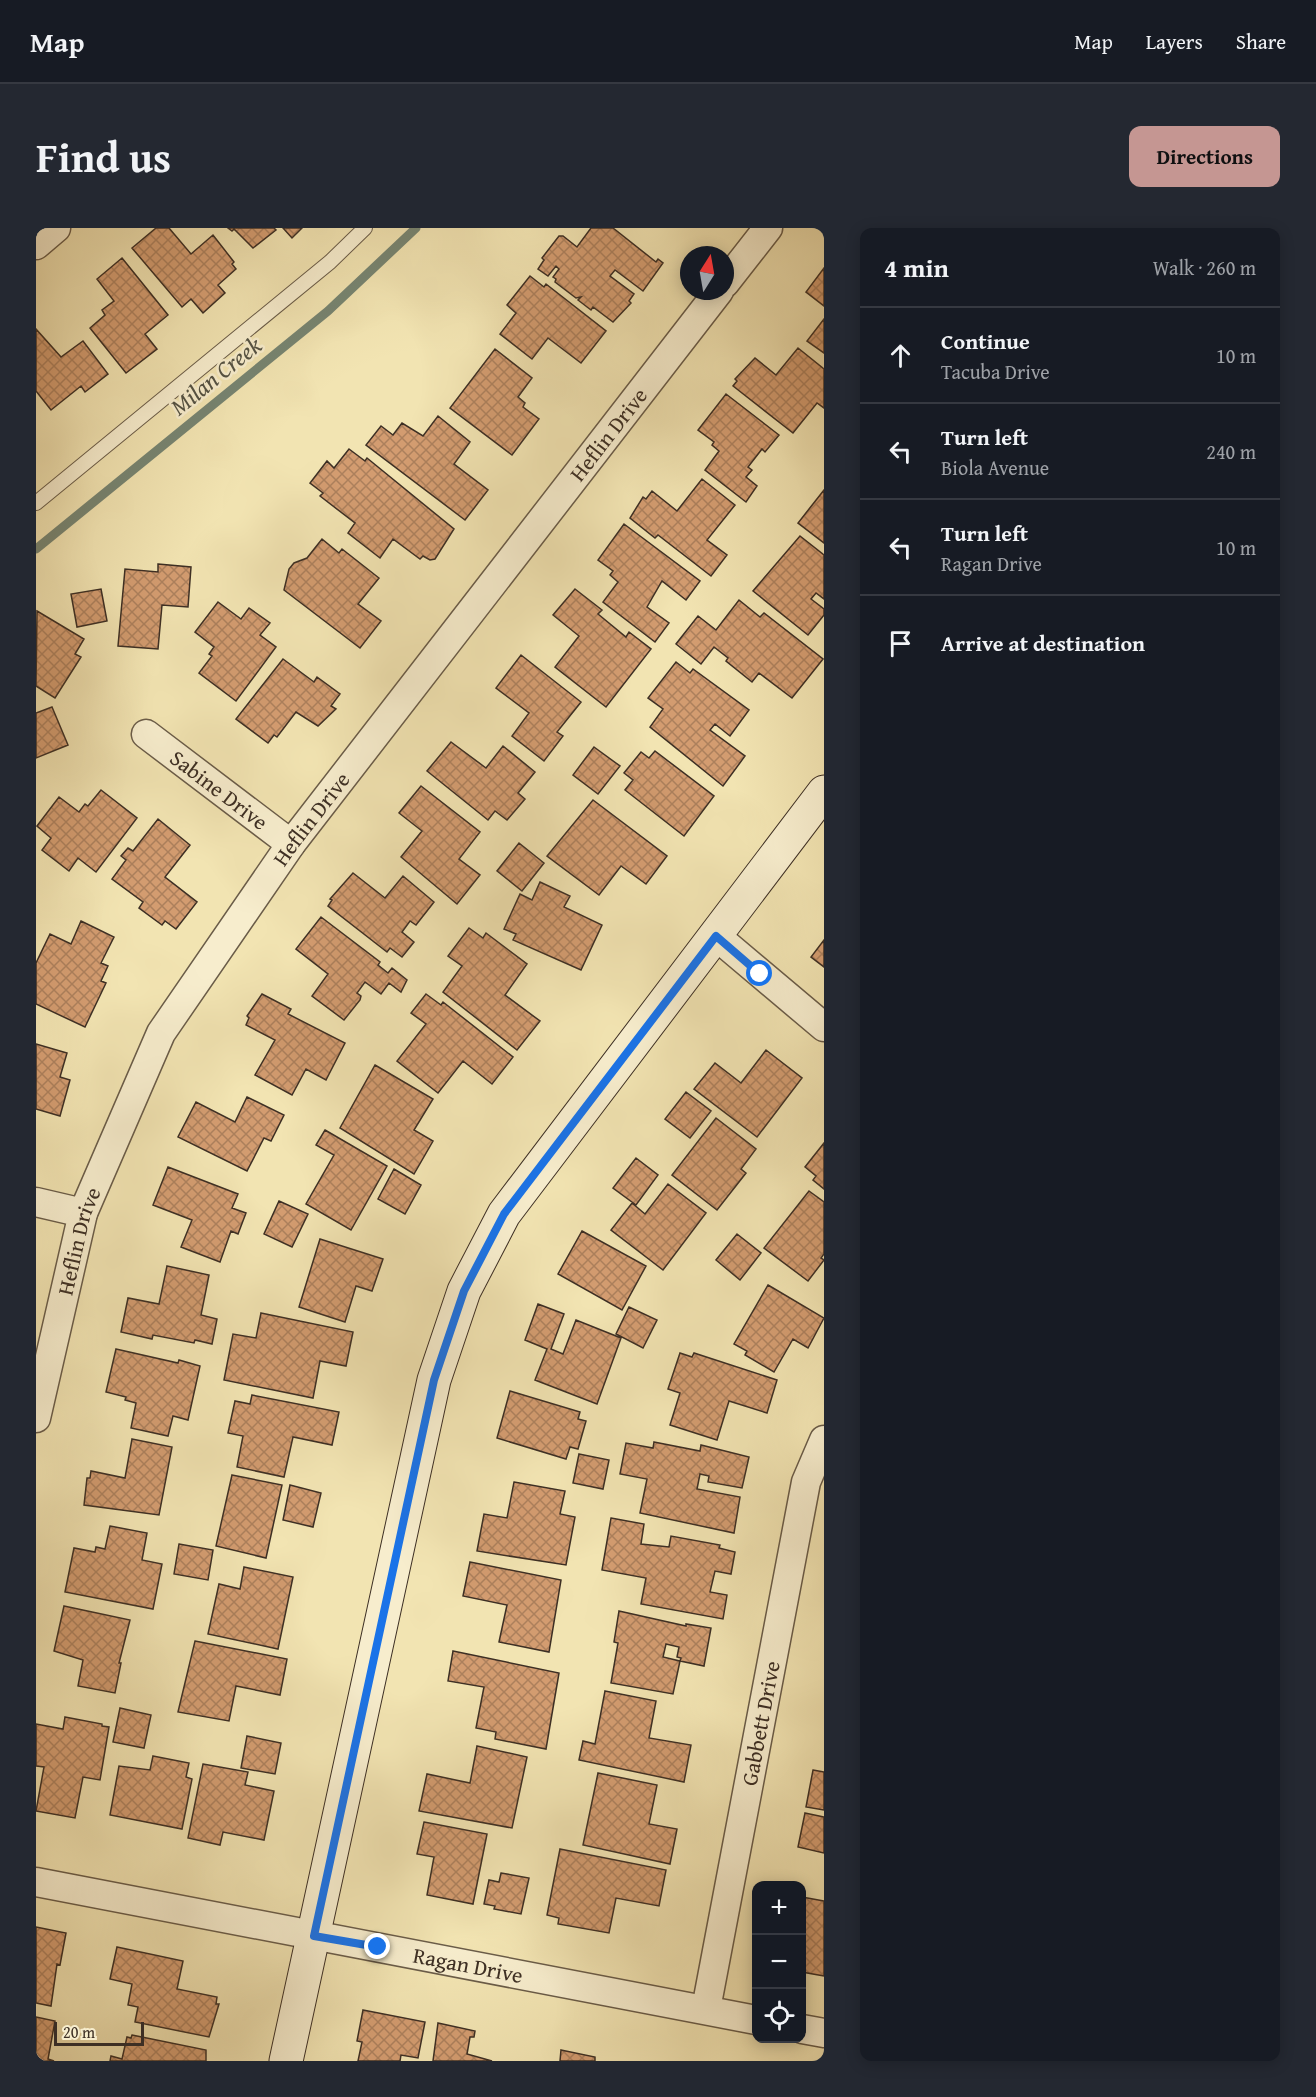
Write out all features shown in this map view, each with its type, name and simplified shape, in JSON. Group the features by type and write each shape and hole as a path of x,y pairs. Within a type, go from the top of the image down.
{"street":[{"path":"36,244 56,228"},
{"path":"734,271 768,228"},
{"name":"Heflin Drive","path":"36,1418 83,1213 161,1033 291,844 712,300"},
{"name":"Sabine Drive","path":"146,734 291,844"},
{"path":"286,2061 434,1380 464,1291 504,1214 824,792"},
{"path":"716,936 824,1027"},
{"path":"36,1202 83,1213"},
{"name":"Gabbett Drive","path":"706,2009 806,1482 824,1440"},
{"name":"Ragan Drive","path":"36,1882 752,2019"},
{"path":"806,2030 824,2033"}],"lane":[{"path":"36,502 321,269 365,228"}],"building":[{"path":"156,228 169,228 191,254 213,235 234,262 232,264 236,269 218,285 225,293 203,313 191,299 182,307 132,248"},
{"path":"228,228 274,228 276,230 253,248 234,229 232,231"},
{"path":"283,228 302,228 292,238"},
{"path":"591,228 613,228 656,262 658,259 663,263 643,291 615,270 610,276 634,294 629,301 631,303 613,322 593,307 591,310 578,300 581,297 576,298 555,282 556,279 553,277 559,269 556,266 548,276 538,269 544,260 542,258 559,236 563,236 577,247"},
{"path":"122,258 168,315 145,334 157,349 126,373 90,328 105,315 102,310 114,301 97,279"},
{"path":"824,268 824,306 806,292"},
{"path":"530,276 544,287 546,284 606,331 581,363 548,338 532,359 500,334 516,313 507,305"},
{"path":"824,319 824,353 807,341"},
{"path":"36,329 61,357 83,341 108,374 85,392 81,386 51,410 36,391"},
{"path":"798,348 824,369 824,408 817,403 793,433 733,386 737,381 735,379 755,358 776,375"},
{"path":"495,349 532,378 518,397 525,403 523,407 539,419 512,455 450,408"},
{"path":"726,394 779,435 765,452 762,449 748,467 752,470 746,477 757,486 746,502 705,470 719,451 712,445 714,442 698,430"},
{"path":"438,416 470,442 454,464 488,490 465,520 366,445 381,426 393,435 402,423 423,436"},
{"path":"349,449 365,461 367,458 454,529 435,559 430,560 423,556 420,559 393,539 380,558 348,533 355,523 320,496 323,493 310,483 327,461 334,468"},
{"path":"702,479 735,505 707,540 727,555 711,576 658,535 655,538 630,518 643,497 646,499 652,491 677,511"},
{"path":"824,490 824,543 798,523"},
{"path":"624,524 700,581 686,600 662,581 647,607 669,623 655,642 603,602 618,582 610,575 613,571 598,560"},
{"path":"800,536 824,555 824,599 816,593 811,599 824,609 824,615 808,635 753,591"},
{"path":"322,539 339,553 342,549 379,578 358,604 381,621 360,648 284,590 289,569 294,563 307,558"},
{"path":"158,564 191,567 188,607 162,605 158,649 118,646 125,569 158,572"},
{"path":"101,589 107,621 77,627 71,594"},
{"path":"575,589 602,610 598,614 626,637 629,632 651,649 606,707 555,667 579,636 553,615"},
{"path":"739,600 760,617 764,613 823,659 792,698 759,673 752,682 726,661 728,658 714,647 701,664 676,644 698,616 716,630"},
{"path":"218,602 241,619 249,608 270,623 260,635 276,647 236,701 199,673 212,656 209,654 214,647 195,632"},
{"path":"37,611 84,639 75,654 81,657 55,698 36,686"},
{"path":"521,655 581,702 557,732 563,736 544,761 512,736 529,713 496,688"},
{"path":"283,659 314,682 317,677 340,694 331,706 336,709 318,726 296,712 277,737 274,735 268,743 236,719"},
{"path":"676,662 690,673 693,669 749,710 730,736 715,724 710,730 745,756 723,786 650,727 663,709 648,698"},
{"path":"52,707 68,745 36,758 36,713"},
{"path":"451,742 486,768 503,746 535,772 518,793 525,799 507,820 495,811 488,820 427,771"},
{"path":"594,747 620,766 598,794 573,775"},
{"path":"655,751 714,796 684,836 625,790 633,780 624,773 641,752 649,758"},
{"path":"421,786 480,832 459,859 480,875 457,904 401,857 422,831 399,813"},
{"path":"101,790 137,818 96,872 78,858 69,871 42,850 51,838 37,826 59,797 79,812 85,804 88,806"},
{"path":"593,800 667,856 646,884 621,866 599,895 547,856"},
{"path":"158,819 190,845 165,877 197,902 176,929 165,921 162,925 139,908 143,902 112,879 126,860 121,856 128,848 133,851"},
{"path":"519,843 544,863 522,891 497,871"},
{"path":"353,873 385,898 403,876 434,902 416,925 410,921 402,932 414,942 402,957 390,948 387,952 328,906 332,900 330,899"},
{"path":"540,882 570,896 564,907 602,925 581,970 513,940 516,934 504,929 520,894 532,900"},
{"path":"321,917 380,962 378,965 388,973 392,968 407,980 401,992 389,983 381,994 365,982 357,993 361,996 360,1000 344,1020 312,996 328,974 296,949"},
{"path":"81,921 114,937 101,963 108,966 101,981 106,983 85,1027 36,1004 36,963 50,934 71,944"},
{"path":"469,928 483,938 486,933 527,964 505,995 540,1021 517,1050 443,992 462,966 448,956"},
{"path":"824,940 824,967 811,957"},
{"path":"262,994 291,1009 288,1014 345,1043 326,1080 306,1069 292,1095 255,1075 275,1040 246,1025 249,1018 247,1016"},
{"path":"426,994 441,1005 443,1002 513,1057 492,1084 463,1061 438,1093 397,1061 426,1024 411,1013"},
{"path":"36,1044 67,1053 60,1077 70,1080 60,1116 36,1109"},
{"path":"766,1050 802,1078 757,1137 694,1089 715,1063 741,1083"},
{"path":"375,1065 433,1099 414,1130 433,1141 414,1174 340,1128"},
{"path":"686,1092 711,1111 690,1138 665,1119"},
{"path":"247,1097 284,1115 271,1141 264,1138 247,1171 178,1137 196,1102 235,1122"},
{"path":"716,1118 756,1149 741,1169 746,1173 717,1210 672,1175"},
{"path":"325,1130 387,1166 351,1230 306,1204 334,1155 316,1145"},
{"path":"824,1143 824,1189 813,1180 816,1176 805,1167"},
{"path":"636,1158 658,1175 636,1205 613,1188"},
{"path":"168,1167 238,1194 232,1208 246,1213 238,1234 231,1231 220,1262 181,1247 192,1220 153,1205"},
{"path":"394,1169 421,1185 405,1214 378,1199"},
{"path":"668,1184 706,1213 663,1270 611,1230 632,1203 645,1214"},
{"path":"809,1191 824,1202 824,1254 821,1258 824,1260 808,1281 764,1248"},
{"path":"279,1201 308,1214 292,1247 264,1234"},
{"path":"582,1231 646,1266 622,1310 558,1274"},
{"path":"737,1234 761,1253 740,1280 716,1260"},
{"path":"320,1239 383,1259 372,1291 356,1286 345,1322 299,1307"},
{"path":"167,1266 209,1275 201,1315 217,1319 212,1344 153,1335 152,1339 121,1332 128,1298 159,1304"},
{"path":"768,1285 824,1318 808,1348 793,1339 774,1372 745,1355 747,1351 734,1344"},
{"path":"538,1304 564,1314 551,1349 563,1354 576,1320 621,1338 597,1404 535,1380 547,1349 525,1340"},
{"path":"629,1307 657,1320 643,1348 616,1334"},
{"path":"261,1313 353,1332 346,1366 320,1361 313,1398 224,1380 233,1334 256,1338"},
{"path":"116,1349 200,1366 188,1420 173,1416 168,1436 131,1428 136,1403 125,1400 126,1397 106,1392"},
{"path":"680,1353 692,1357 694,1353 777,1380 767,1413 729,1401 717,1440 670,1425 680,1393 668,1389"},
{"path":"510,1391 580,1412 578,1419 586,1421 578,1449 570,1447 566,1459 497,1438"},
{"path":"252,1395 339,1412 332,1445 293,1437 284,1477 237,1467 243,1436 228,1433 235,1401 250,1404"},
{"path":"132,1439 172,1447 159,1515 84,1505 87,1478 90,1478 91,1471 125,1478"},
{"path":"654,1442 700,1451 701,1445 749,1457 742,1488 708,1482 709,1476 700,1474 697,1489 740,1497 734,1533 640,1513 647,1479 620,1474 626,1443 653,1448"},
{"path":"579,1454 609,1460 603,1489 573,1483"},
{"path":"232,1475 282,1485 266,1558 216,1546"},
{"path":"514,1482 565,1491 560,1514 575,1517 566,1565 477,1551 484,1514 507,1518"},
{"path":"290,1485 321,1493 313,1527 283,1520"},
{"path":"611,1518 644,1524 641,1544 669,1547 671,1536 720,1545 719,1548 735,1552 731,1574 715,1571 710,1592 727,1595 723,1619 641,1604 646,1578 602,1570"},
{"path":"110,1526 147,1533 142,1560 162,1564 153,1609 65,1592 74,1548 95,1552 96,1547 105,1549"},
{"path":"179,1544 213,1550 208,1580 174,1574"},
{"path":"470,1562 561,1580 549,1652 499,1642 507,1605 463,1596"},
{"path":"244,1567 293,1577 278,1649 208,1634 219,1584 240,1589"},
{"path":"64,1606 130,1620 119,1663 121,1663 115,1693 78,1686 83,1660 54,1651"},
{"path":"619,1611 686,1626 686,1624 711,1628 704,1666 680,1661 673,1694 611,1683 618,1643 614,1642","holes":["666,1644 679,1647 677,1657 681,1658 680,1661 663,1657"]},
{"path":"195,1641 287,1659 280,1695 236,1686 229,1721 178,1712"},
{"path":"453,1651 559,1673 546,1749 495,1739 496,1732 476,1728 484,1687 448,1681"},
{"path":"605,1691 656,1701 649,1738 691,1745 684,1782 579,1760 583,1741 595,1744"},
{"path":"120,1708 151,1715 144,1748 113,1742"},
{"path":"65,1717 109,1727 100,1780 83,1777 75,1818 36,1811 44,1767 36,1766 36,1724 63,1729"},
{"path":"247,1736 281,1743 275,1774 241,1768"},
{"path":"477,1746 527,1757 512,1828 419,1811 427,1774 470,1783"},
{"path":"153,1756 189,1763 186,1777 192,1779 182,1829 110,1815 119,1766 150,1770"},
{"path":"203,1764 248,1772 245,1785 274,1791 264,1840 223,1832 220,1845 188,1838"},
{"path":"813,1770 824,1772 824,1810 806,1807"},
{"path":"598,1773 657,1785 649,1824 677,1829 670,1864 583,1845"},
{"path":"805,1813 824,1817 824,1853 798,1847"},
{"path":"424,1822 487,1834 473,1904 427,1895 434,1857 417,1854"},
{"path":"560,1849 666,1870 659,1906 616,1898 609,1933 558,1924 559,1918 547,1915"},
{"path":"501,1873 529,1878 521,1914 494,1909 495,1906 484,1904 489,1880 499,1882"},
{"path":"806,1898 824,1901 824,1976 806,1973"},
{"path":"36,1927 66,1933 60,1965 57,1964 51,2006 36,2003"},
{"path":"117,1947 183,1961 177,1989 217,1997 216,2004 219,2004 209,2037 135,2022 138,2007 128,2005 132,1984 110,1979"},
{"path":"363,2010 425,2022 418,2058 401,2055 400,2061 358,2061 362,2042 357,2041"},
{"path":"36,2017 55,2021 48,2059 54,2061 36,2061"},
{"path":"438,2023 475,2031 474,2037 470,2037 467,2054 492,2061 433,2061"},
{"path":"132,2035 206,2050 206,2061 110,2061 111,2056 122,2059 127,2037 131,2038"},
{"path":"561,2050 595,2057 595,2061 560,2061"}],"waterway":[{"name":"Milan Creek","path":"36,549 328,311 416,228"}],"route":[{"path":"378,1947 314,1936 434,1380 464,1291 504,1214 716,936 760,974"}]}
